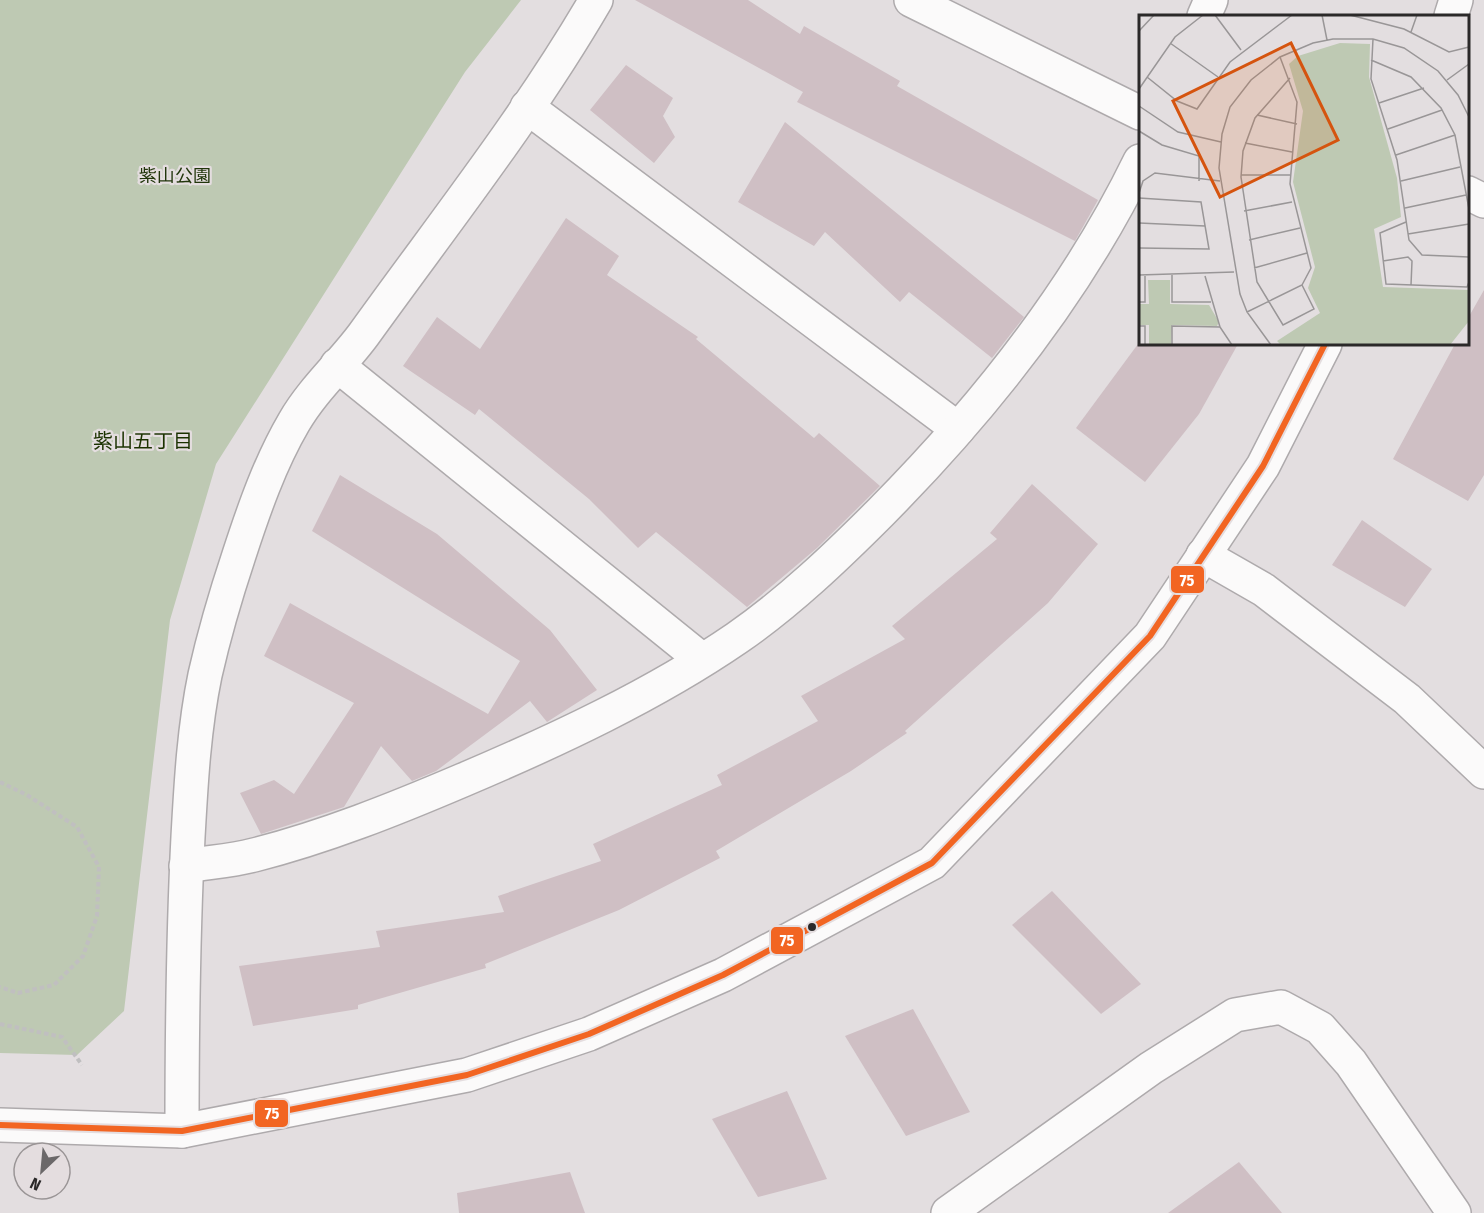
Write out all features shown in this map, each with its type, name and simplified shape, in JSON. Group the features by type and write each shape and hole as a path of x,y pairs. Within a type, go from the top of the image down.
{"street":[{"path":"182,1131 186,866 191,787 203,687 228,588 251,518 275,461 308,400 358,341 563,57 596,0"},
{"path":"911,0 1139,113"},
{"path":"1204,15 1211,0"},
{"path":"1451,15 1456,0"},
{"path":"527,107 958,429"},
{"path":"186,866 251,856 325,834 416,800 512,759 573,729 737,638 780,605 852,541 911,482 1021,356 1115,213 1139,163"},
{"path":"1469,194 1484,201"},
{"path":"0,1125 182,1131 467,1075 590,1034 723,975 932,862 1150,636 1263,466 1324,345"},
{"path":"337,365 701,659"},
{"path":"1203,555 1264,590 1407,699 1484,772"},
{"path":"948,1213 1151,1068 1235,1015 1281,1007 1320,1028 1351,1063 1454,1213"}],"path":[{"path":"0,782 27,795 77,827 99,867 97,916 83,956 54,984 18,993 0,987"},
{"path":"0,1024 62,1037 82,1065"}],"green space":[{"name":"紫山公園","path":"0,0 521,0 465,72 216,464 170,620 124,1011 77,1055 0,1053"}],"building":[{"path":"635,0 748,0 800,34 804,26 900,81 897,86 1098,200 1075,241 797,102 803,92"},
{"path":"626,65 673,98 663,116 675,137 654,163 590,110"},
{"path":"785,122 1024,317 992,358 909,292 900,302 825,232 814,246 738,202"},
{"path":"566,218 619,256 607,275 698,337 696,339 814,438 819,433 880,486 817,548 747,607 656,532 638,548 589,499 479,409 475,415 403,366 437,317 480,349"},
{"path":"1484,290 1484,475 1468,501 1393,459 1454,345 1469,345 1469,316"},
{"path":"1138,344 1237,345 1199,414 1145,482 1076,428"},
{"path":"340,475 437,534 550,630 597,690 547,722 530,701 436,771 412,781 381,746 344,807 261,834 240,793 274,780 294,794 354,703 264,656 290,603 488,714 520,661 312,531"},
{"path":"1032,484 1098,544 1048,603 905,731 907,733 851,771 716,851 720,858 619,910 485,964 486,968 358,1005 358,1009 253,1026 239,966 380,947 376,931 504,912 498,896 601,861 593,844 722,785 717,775 818,721 801,696 905,639 892,626 997,539 990,533"},
{"path":"1362,520 1432,569 1405,607 1332,565"},
{"path":"1052,891 1141,984 1101,1014 1012,925"},
{"path":"913,1009 970,1112 906,1136 845,1036"},
{"path":"787,1091 827,1179 758,1197 712,1119"},
{"path":"1239,1162 1282,1213 1168,1213"},
{"path":"570,1172 585,1213 459,1213 457,1193"}],"transit line":[{"name":"75","path":"0,1125 182,1131 467,1075 589,1034 723,975 932,863 1150,636 1263,466 1324,345"}],"district":[{"name":"紫山五丁目","path":"143,441"}]}
